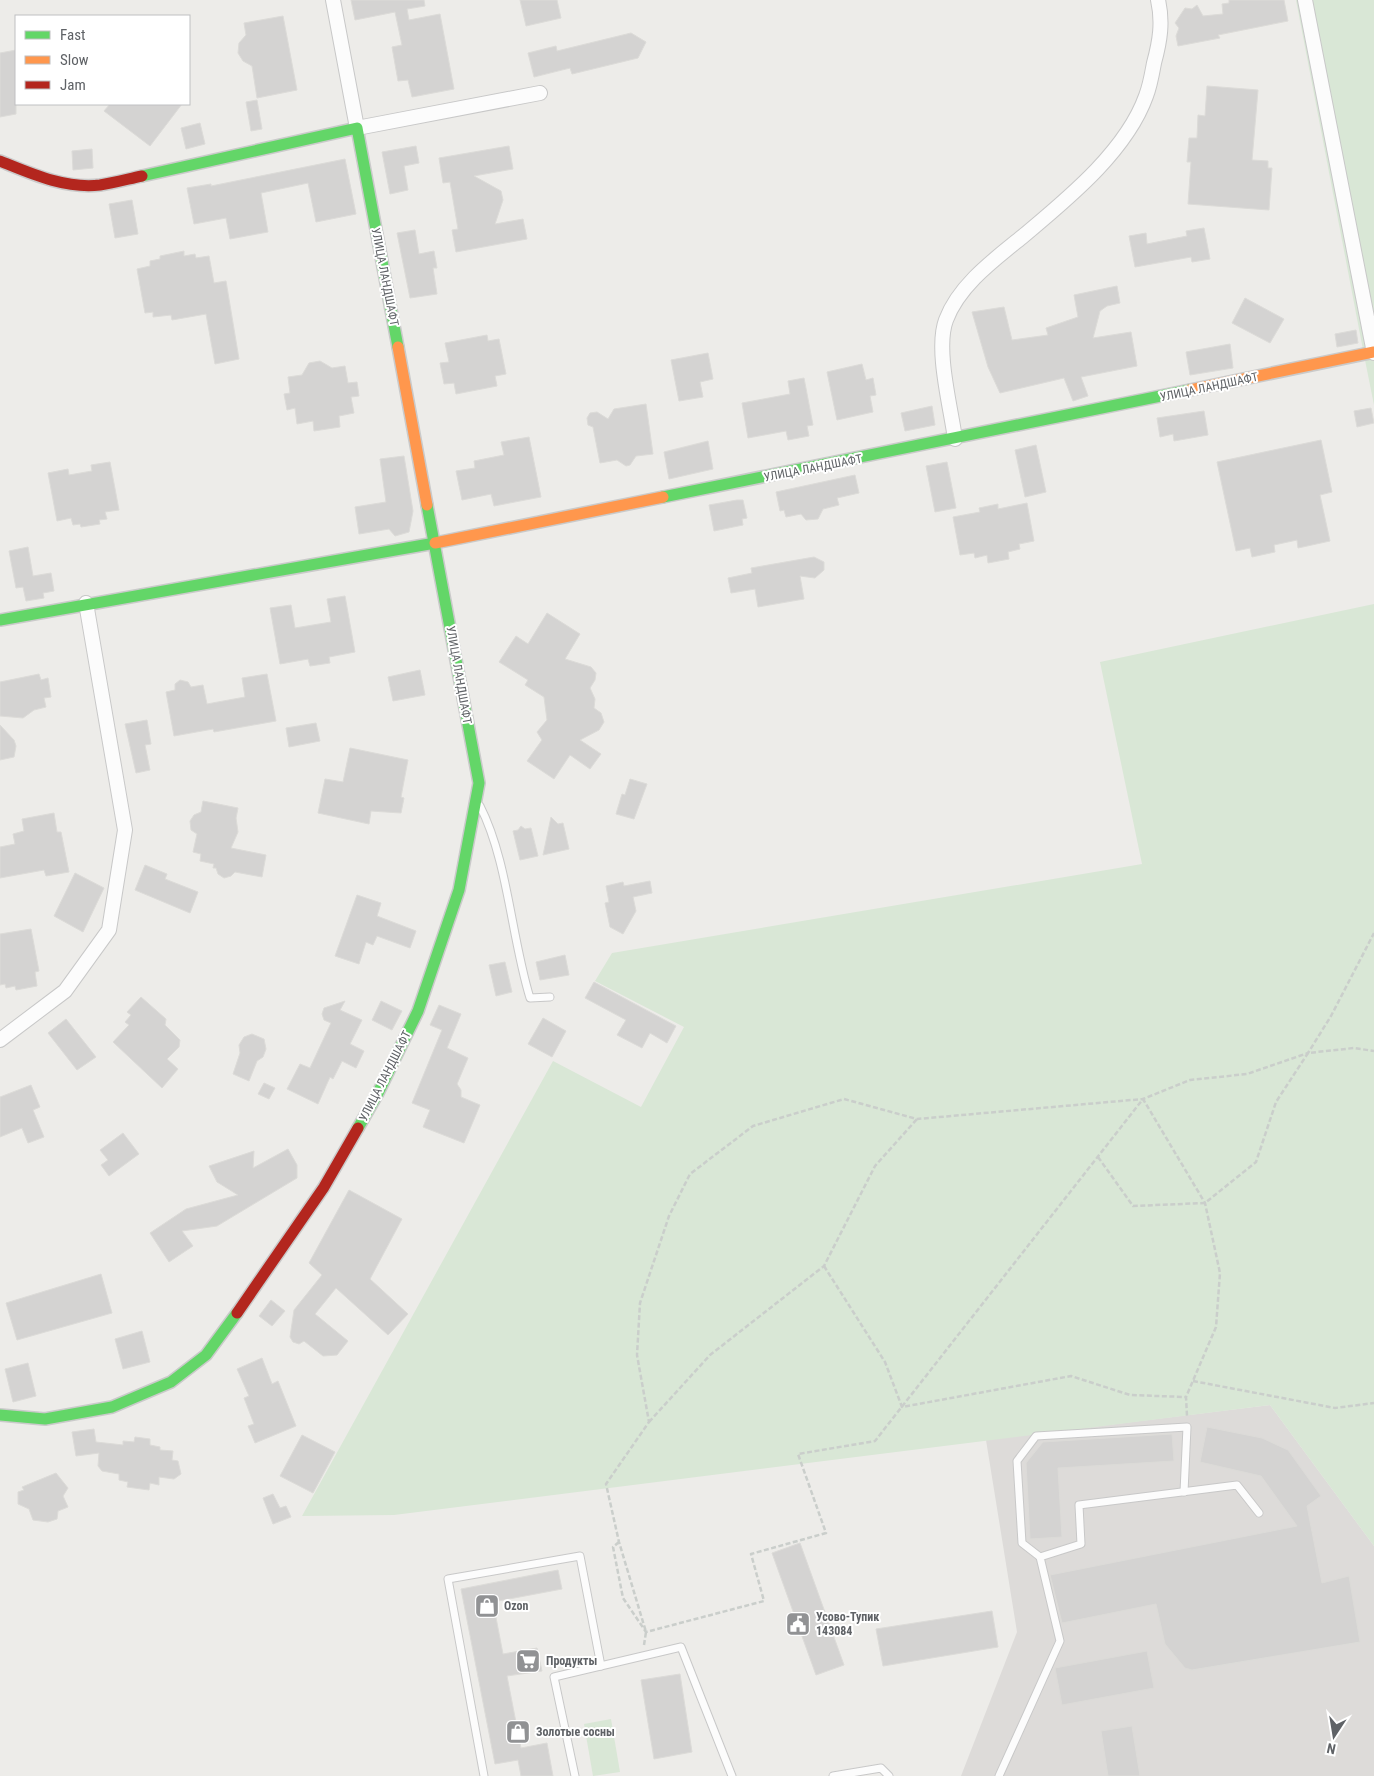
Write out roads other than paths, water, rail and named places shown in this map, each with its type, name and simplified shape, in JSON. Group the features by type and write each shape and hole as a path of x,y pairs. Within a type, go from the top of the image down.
{"street":[{"name":"УЛИЦА ЛАНДШАФТ","path":"0,1416 45,1419 112,1408 171,1382 206,1355 269,1269 324,1186 378,1093 418,1011 459,890 478,800 479,783 436,543 333,0"},
{"path":"955,439 942,350 946,319 959,297 986,267 1061,205 1107,157 1129,129 1146,97 1158,49 1162,19 1158,0"},
{"path":"1305,0 1374,352"},
{"path":"0,161 41,178 81,187 101,185 357,128 540,93"},
{"name":"УЛИЦА ЛАНДШАФТ","path":"0,620 86,603 436,543 955,439 1374,352"},
{"path":"0,1040 65,991 109,930 125,830 86,603"}],"lane":[{"path":"478,800 493,830 522,972 530,998 550,997"},
{"path":"999,1776 1060,1641 1040,1557 1022,1543 1017,1461 1036,1436 1187,1426 1184,1492"},
{"path":"1040,1557 1081,1544 1078,1505 1237,1485 1259,1513"},
{"path":"484,1776 448,1579 580,1556 601,1666"},
{"path":"575,1776 554,1677 681,1646 732,1776"},
{"path":"832,1776 881,1768 889,1776"}],"place":[{"name":"Ozon","path":"487,1606"},
{"name":"Усово-Тупик 143084","path":"798,1624"},
{"name":"Продукты","path":"528,1661"},
{"name":"Золотые сосны","path":"518,1732"}]}
